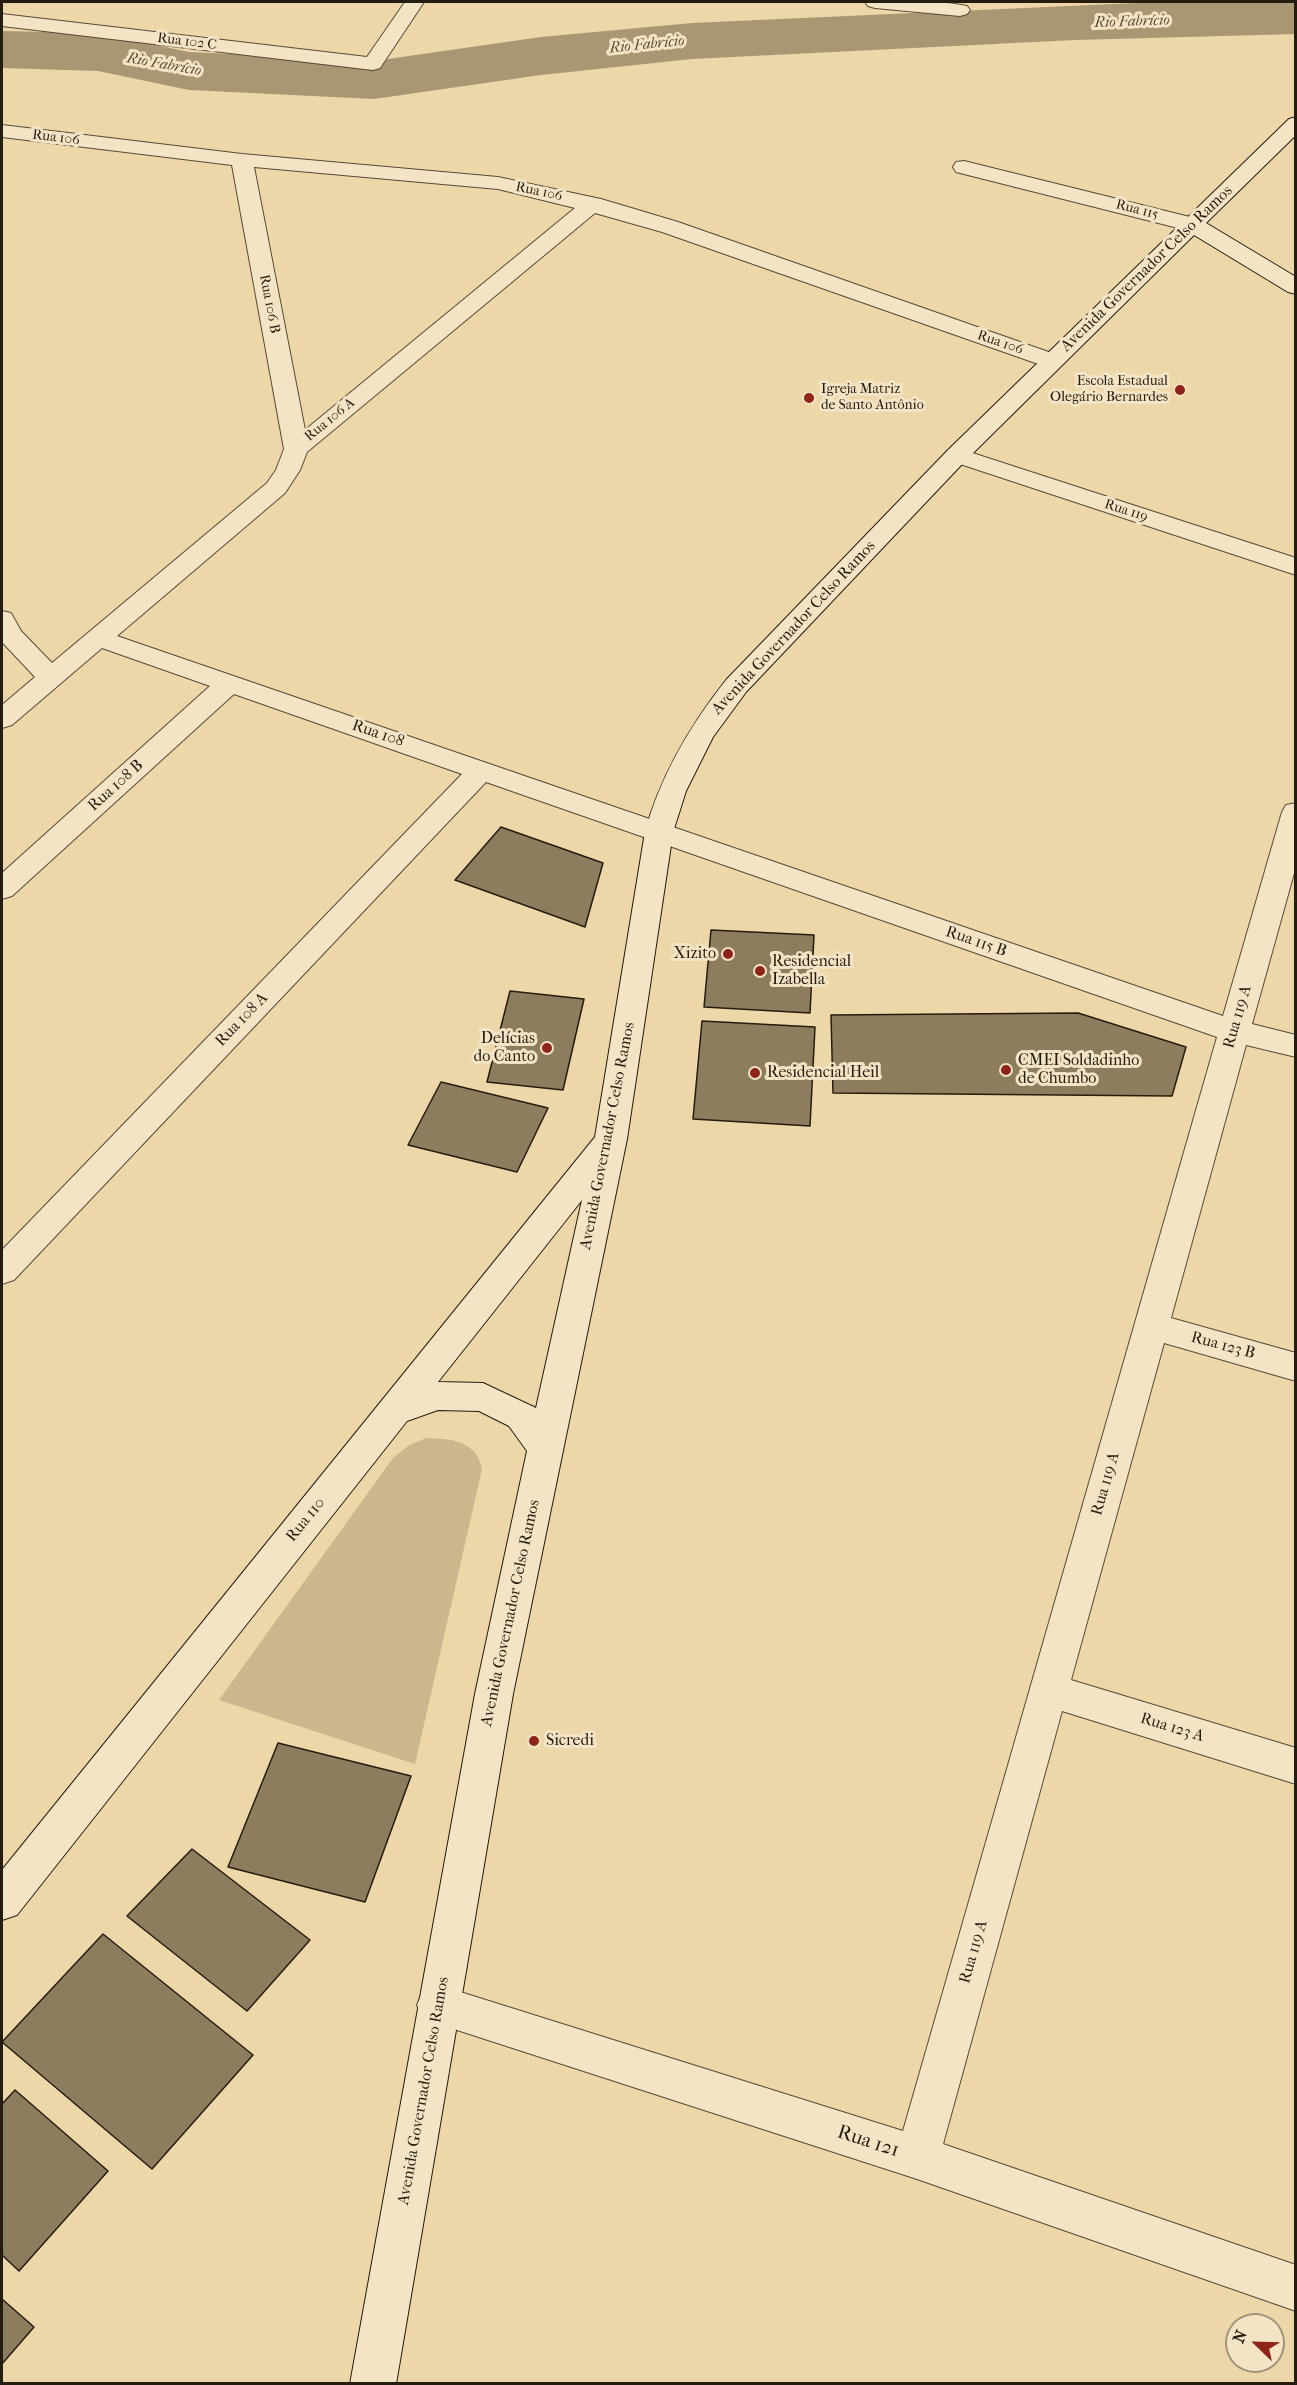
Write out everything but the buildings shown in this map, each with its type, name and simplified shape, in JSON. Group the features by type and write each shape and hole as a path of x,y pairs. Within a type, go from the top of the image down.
{"street":[{"name":"Rua 102 C","path":"2,20 373,64 414,2"},
{"path":"875,2 960,10"},
{"name":"Avenida Governador Celso Ramos","path":"373,2384 494,1694 611,1139 658,832 680,768 712,715 736,686 957,455 1296,123"},
{"name":"Rua 106","path":"2,131 242,160 498,183 540,190 670,227 1052,361"},
{"name":"Rua 106 B","path":"242,160 296,448"},
{"name":"Rua 115","path":"964,167 1194,225 1296,287"},
{"name":"Rua 106 A","path":"2,719 276,488 288,470 296,448 593,204"},
{"name":"Rua 119","path":"957,455 1296,567"},
{"path":"2,619 10,635 51,677"},
{"name":"Rua 108","path":"98,638 658,832"},
{"name":"Rua 108 B","path":"2,889 230,683"},
{"name":"Rua 108 A","path":"2,1271 482,770"},
{"name":"Rua 119 A","path":"917,2157 1296,812"},
{"name":"Rua 115 B","path":"658,832 1233,1031 1296,1046"},
{"name":"Rua 110","path":"2,1901 611,1139"},
{"name":"Rua 123 B","path":"1150,1326 1296,1366"},
{"path":"394,1411 438,1396 483,1397 522,1416 545,1448"},
{"name":"Rua 123 A","path":"1048,1690 1296,1766"},
{"name":"Rua 121","path":"438,2005 917,2157 1296,2288"}],"shaded area":[{"path":"426,1438 461,1443 474,1452 482,1469 415,1764 219,1700 393,1458 408,1446"}],"waterway":[{"name":"Rio Fabrício","path":"2,50 98,52 189,71 374,80 541,56 692,41 1075,22 1296,16"}],"place":[{"name":"Escola Estadual Olegário Bernardes","path":"1180,390"},
{"name":"Igreja Matriz de Santo Antônio","path":"809,398"},
{"name":"Xizito","path":"728,954"},
{"name":"Residencial Izabella","path":"760,971"},
{"name":"Delícias do Canto","path":"547,1048"},
{"name":"CMEI Soldadinho de Chumbo","path":"1006,1070"},
{"name":"Residencial Heil","path":"755,1073"},
{"name":"Sicredi","path":"534,1741"}]}
